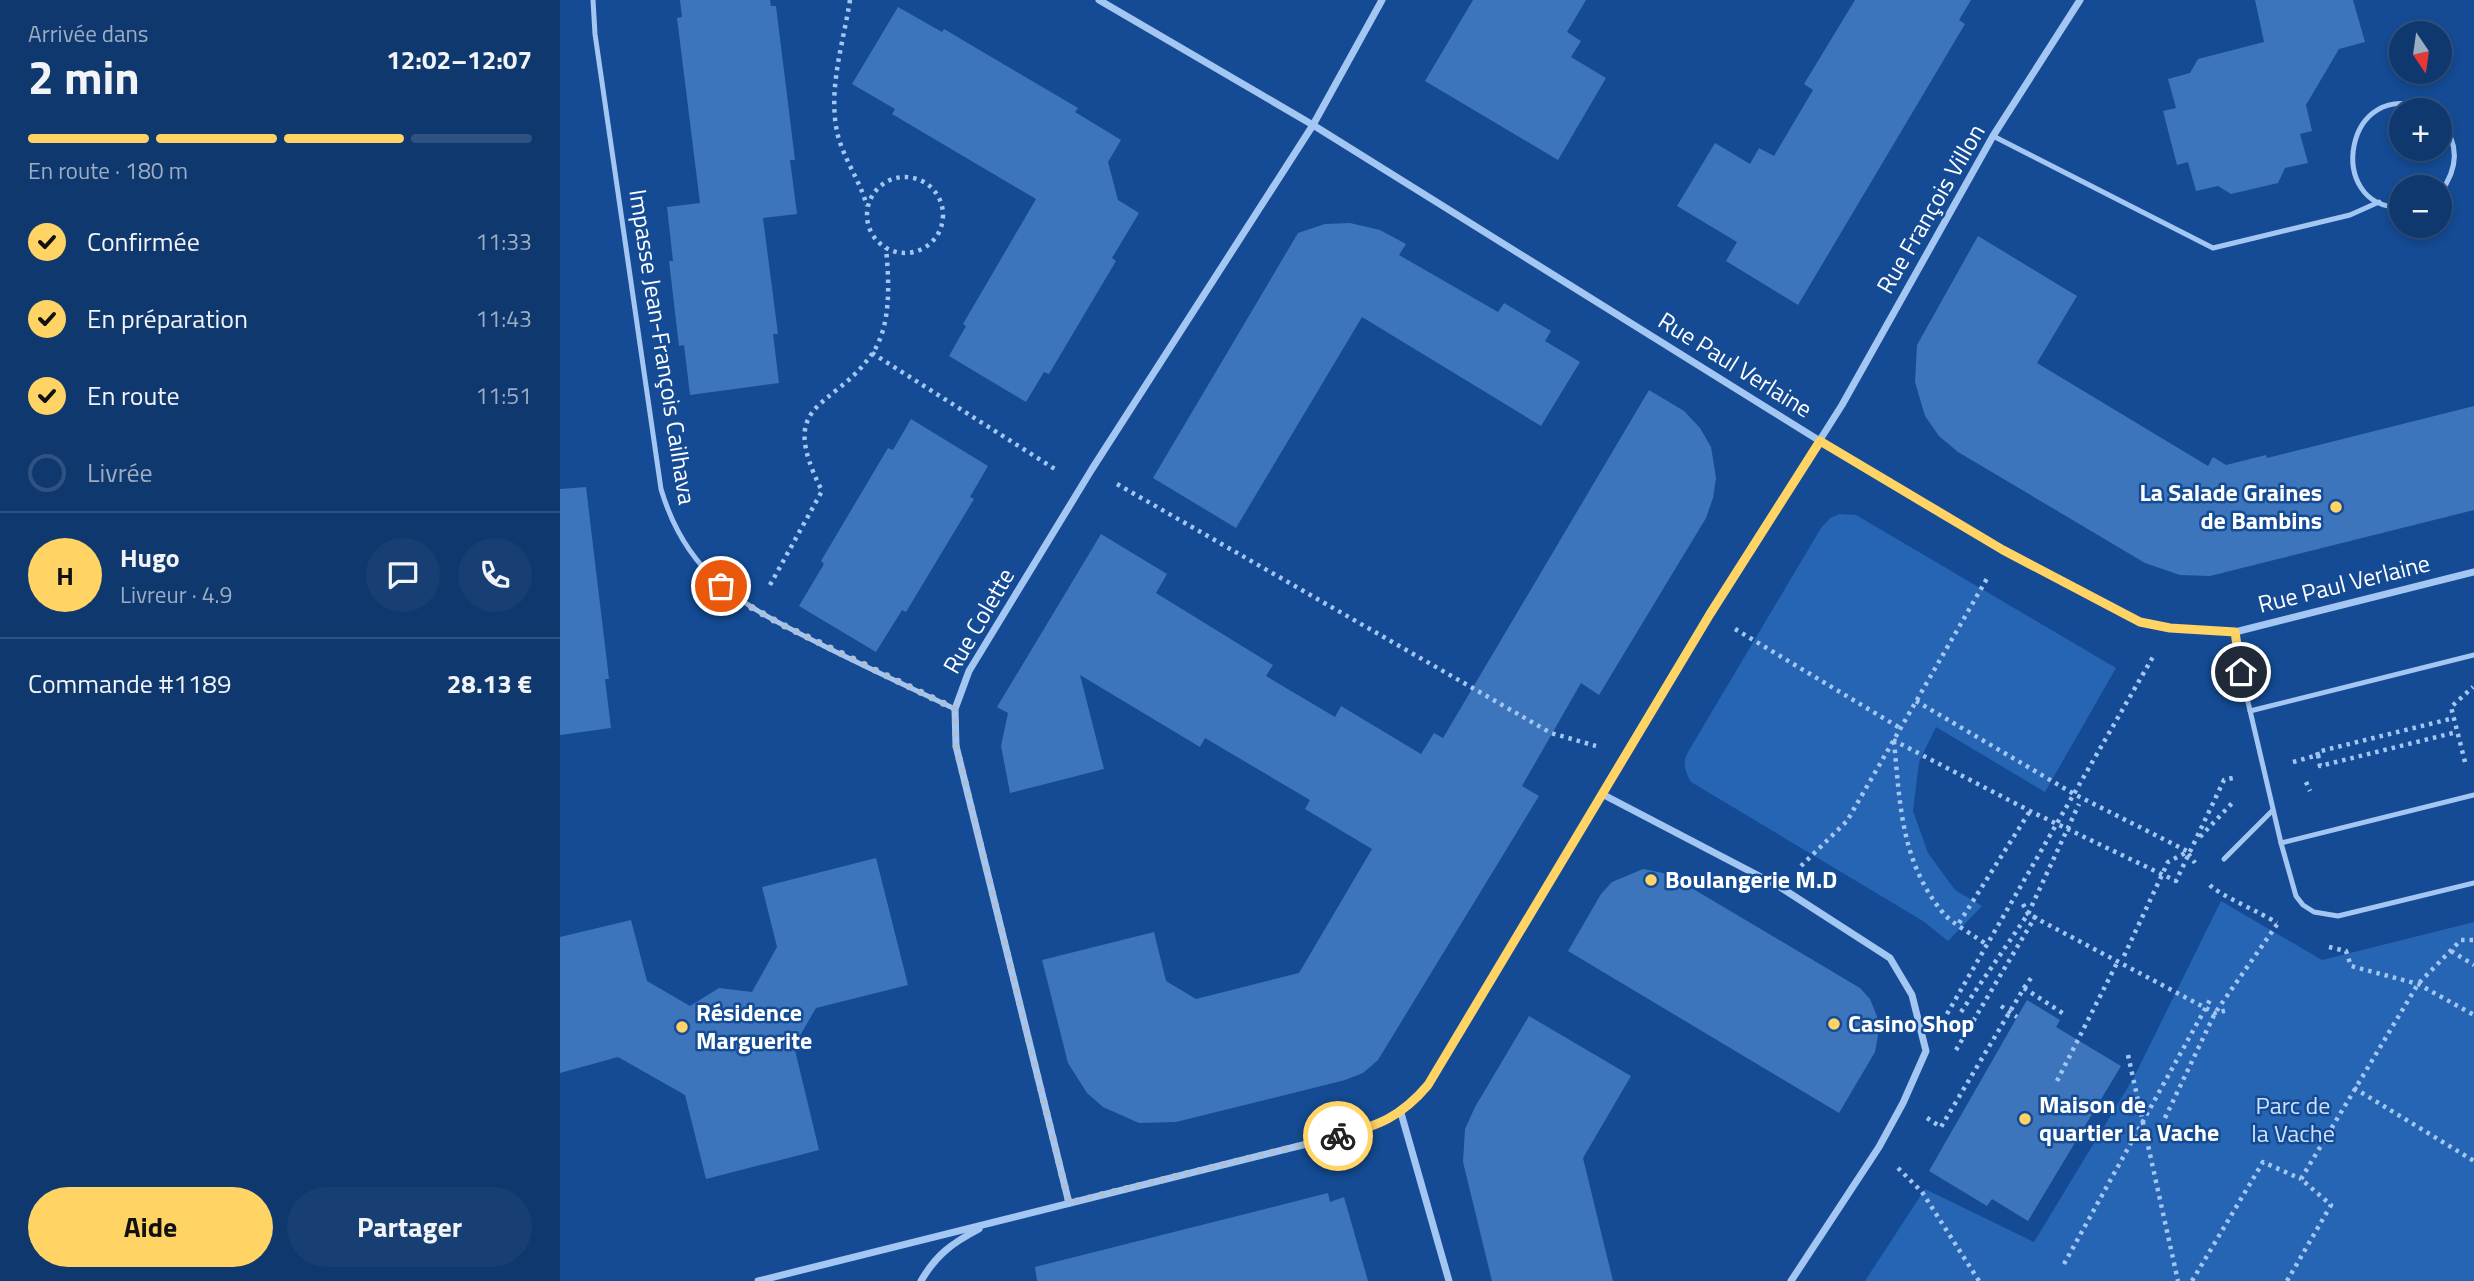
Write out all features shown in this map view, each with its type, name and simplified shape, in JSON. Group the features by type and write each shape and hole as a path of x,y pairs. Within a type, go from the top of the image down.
{"street":[{"path":"1099,0 1313,125 1382,0"},
{"name":"Rue François Villon","path":"1401,1113 1428,1085 1710,614 1820,441 1993,136 2080,0"},
{"name":"Rue Paul Verlaine","path":"1313,125 1820,441 2003,550 2140,622 2170,628 2235,632 2474,572"},
{"name":"Rue Colette","path":"1069,1203 956,746 955,709 969,671 1082,486 1313,125"},
{"path":"1602,794 1780,887 1890,958 1912,995 1926,1051 1903,1104 1879,1147 1791,1281"},
{"path":"758,1281 1355,1132 1401,1113 1449,1281"},
{"path":"921,1281 934,1259 953,1242 990,1224"},
{"path":"770,1278 779,1281"}],"lane":[{"name":"Impasse Jean-François Cailhava","path":"593,0 595,34 661,489 671,524 690,553 732,596 955,709"},
{"path":"2389,105 2375,112 2362,124 2353,141 2351,158 2355,176 2365,191 2379,202 2389,204"},
{"path":"1993,136 2213,248 2350,215 2379,202"},
{"path":"2450,175 2455,163 2452,144"},
{"path":"2235,632 2250,711 2295,896 2314,912 2338,916 2474,883"},
{"path":"2250,711 2474,655"},
{"path":"2281,843 2474,795"},
{"path":"2224,859 2273,810"}],"path":[{"path":"850,0 834,88 833,110 846,158 862,187 868,207 870,231 887,248 911,253 933,241 943,218 937,194 916,179 904,177 881,185 868,207"},
{"path":"756,610 822,492 811,468 806,423 817,404 872,353 890,283 887,248"},
{"path":"872,353 1082,486"},
{"path":"1092,470 1551,733 1625,754"},
{"path":"1780,887 1846,821 2003,550"},
{"path":"1710,614 1900,728"},
{"path":"1926,1051 2170,628"},
{"path":"2465,762 2451,708 2474,687"},
{"path":"1916,701 2074,794 2187,852 2201,872"},
{"path":"2454,718 2317,752 2320,766 2457,732"},
{"path":"1894,740 2030,811 2176,880 2224,780 2251,773"},
{"path":"1894,740 1902,820 1912,864 1945,916 1959,923 1987,946"},
{"path":"2291,762 2318,755"},
{"path":"2306,782 2310,790"},
{"path":"2124,956 2168,862 2187,852 2235,800"},
{"path":"1961,1012 2028,914 2079,804"},
{"path":"1959,923 2030,811"},
{"path":"2208,882 2215,892 2253,907 2286,929"},
{"path":"2023,904 2028,914 2215,1013 2228,1010"},
{"path":"1953,1055 2038,912"},
{"path":"2165,1118 2215,1013 2282,917"},
{"path":"2301,1179 2418,984 2461,940 2474,940"},
{"path":"2321,946 2346,951 2351,966 2418,984 2474,1015"},
{"path":"2451,951 2474,965"},
{"path":"2057,1081 2118,961"},
{"path":"1903,1104 1941,1127 2031,978"},
{"path":"2024,988 2064,1014"},
{"path":"2064,1264 2210,1000"},
{"path":"2001,1006 2017,1017"},
{"path":"2128,1055 2178,1281"},
{"path":"2354,1088 2474,1161"},
{"path":"1879,1147 1922,1192 1979,1281"},
{"path":"2192,1281 2263,1162 2301,1179 2331,1205 2287,1281"}],"green space":[{"path":"1840,514 1856,515 2116,668 2045,792 1936,727 1919,762 1913,811 1928,853 1955,890 1982,906 1948,941 1923,921 1691,782 1686,771 1685,760 1688,752 1821,528 1830,518"},
{"name":"Parc de la Vache","path":"2221,901 2322,960 2474,922 2474,1281 1865,1281 1925,1189 2034,1242 2134,1077"}],"building":[{"path":"680,0 770,0 771,6 776,6 795,160 790,160 797,214 763,218 778,334 773,334 779,383 690,395 684,345 679,346 669,261 673,261 667,207 700,203 677,18 682,17"},
{"path":"1473,0 1586,0 1567,32 1581,41 1571,57 1606,78 1558,160 1425,81"},
{"path":"1855,0 1971,0 1959,20 1965,24 1798,305 1726,261 1737,242 1677,206 1715,143 1750,164 1759,148 1774,156 1813,90 1804,84"},
{"path":"2255,0 2353,0 2365,42 2339,49 2306,105 2312,131 2300,134 2308,163 2285,168 2278,183 2231,194 2218,186 2196,191 2188,162 2177,165 2163,111 2176,108 2168,79 2190,73 2198,59 2264,42"},
{"path":"898,7 942,32 944,29 1078,108 1075,112 1121,140 1108,162 1118,200 1139,213 1112,258 1116,261 1049,374 1044,372 1026,402 949,356 966,326 963,324 1036,199 892,114 895,109 852,84"},
{"path":"1350,223 1380,230 1406,244 1399,255 1498,312 1504,303 1551,331 1545,341 1580,362 1541,426 1362,317 1236,528 1153,478 1298,233 1325,224"},
{"path":"1978,236 2077,296 2037,363 2208,466 2213,457 2226,465 2266,455 2267,458 2474,406 2474,510 2210,576 2180,575 2145,563 1958,452 1939,436 1925,416 1915,382 1917,345"},
{"path":"1649,390 1684,411 1700,428 1711,447 1716,478 1706,518 1599,695 1581,683 1522,786 1539,796 1378,1060 1363,1073 1345,1080 1176,1122 1139,1123 1103,1107 1087,1093 1068,1063 1042,960 1154,932 1166,981 1196,999 1299,973 1372,849 1305,809 1310,800 1205,738 1200,747 1080,675 1104,769 1010,793 1001,746 1008,713 997,707 1101,534 1167,574 1156,593 1273,665 1266,676 1335,717 1341,706 1421,754 1434,733 1443,738"},
{"path":"911,419 988,466 970,497 974,499 906,612 902,610 876,652 799,606 824,564 821,561 888,448 893,450"},
{"path":"586,487 609,679 605,679 611,728 560,735 560,489"},
{"name":"Résidence Marguerite","path":"876,858 908,985 816,1008 794,1046 819,1150 706,1179 685,1095 618,1057 560,1073 560,937 631,920 647,981 690,1006 719,988 752,992 777,947 762,887"},
{"path":"1643,869 1668,874 1860,988 1870,999 1880,1024 1875,1052 1839,1113 1568,951 1601,894 1612,882"},
{"name":"Maison de quartier La Vache","path":"2027,1000 2060,1020 2056,1027 2121,1066 2028,1221 1992,1199 1987,1206 1929,1171"},
{"path":"1529,1016 1631,1076 1583,1158 1613,1281 1492,1281 1463,1162 1465,1129 1475,1107"},
{"path":"1328,1193 1330,1202 1344,1197 1368,1281 1037,1281 1035,1267"}],"way so far":[{"path":"721,586 732,596 781,624 955,709 956,746 1069,1203 1338,1136"}],"place":[{"name":"La Salade Graines de Bambins","path":"2336,507"},
{"name":"Boulangerie M.D","path":"1651,880"},
{"name":"Casino Shop","path":"1834,1024"},
{"name":"Résidence Marguerite","path":"682,1027"},
{"name":"Maison de quartier La Vache","path":"2025,1119"}],"route":[{"path":"1338,1136 1375,1125 1401,1113 1428,1085 1710,614 1820,441 2003,550 2140,622 2170,628 2235,632 2241,672"}]}
